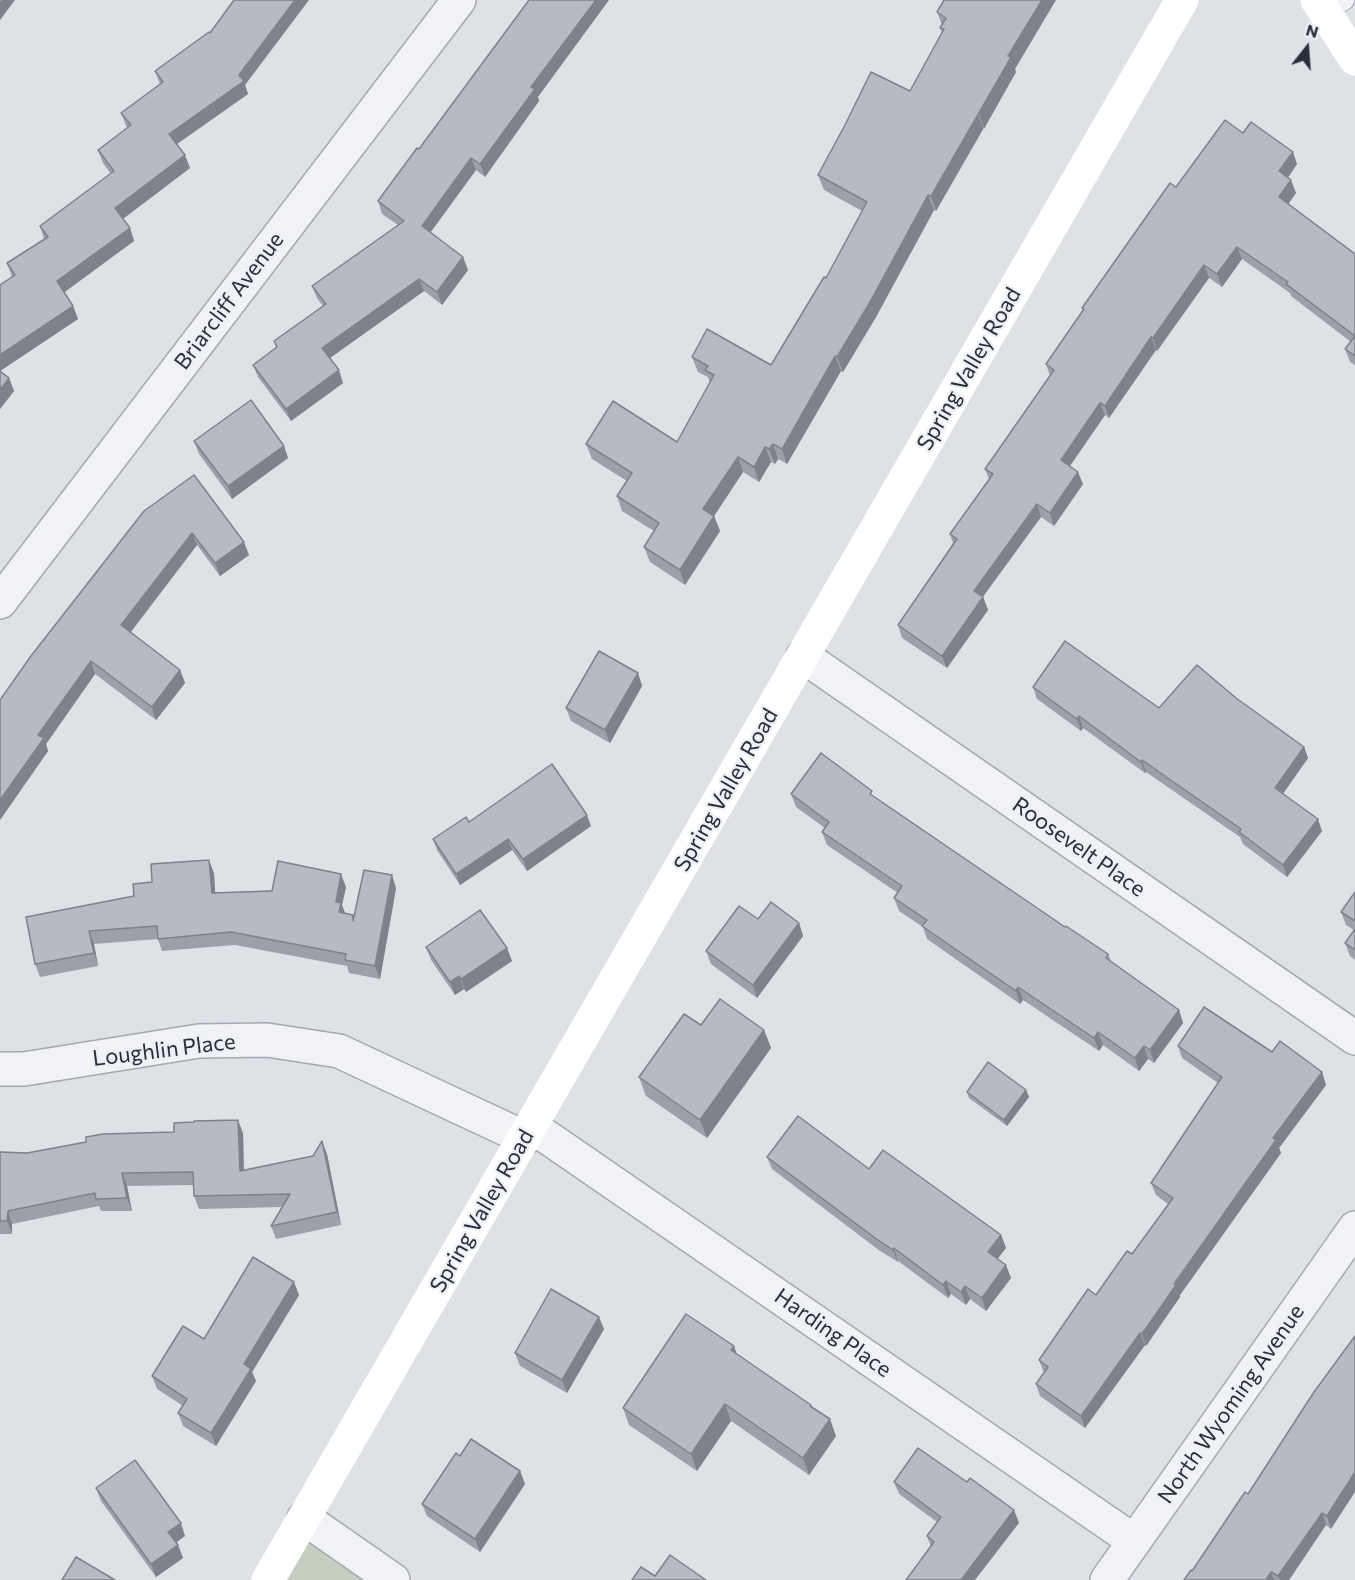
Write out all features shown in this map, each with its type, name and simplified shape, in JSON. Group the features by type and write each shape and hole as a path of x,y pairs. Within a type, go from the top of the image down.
{"street":[{"name":"Briarcliff Avenue","path":"0,602 459,0"},
{"name":"Spring Valley Road","path":"268,1580 1182,0"},
{"path":"1329,4 1355,59"},
{"name":"Roosevelt Place","path":"803,656 1355,1038"},
{"name":"Loughlin Place","path":"0,1069 24,1069 199,1041 267,1040 339,1051 528,1132"},
{"name":"Harding Place","path":"528,1132 1134,1541"},
{"name":"North Wyoming Avenue","path":"1107,1580 1355,1228"},
{"path":"304,1518 393,1580"}],"green space":[{"path":"304,1518 393,1580 268,1580"}],"building":[{"path":"234,0 295,0 239,75 244,81 169,134 185,155 115,208 130,228 57,281 73,306 0,355 0,285 15,275 7,263 48,237 40,226 114,171 98,150 131,125 121,113 163,82 155,71 210,33"},
{"path":"529,0 596,0 531,87 535,89 480,164 471,158 422,226 463,257 437,292 419,279 322,348 339,370 286,409 253,365 277,347 274,341 326,304 312,286 404,221 378,201"},
{"path":"944,0 1042,0 1008,56 1011,57 931,196 928,195 870,302 837,357 835,356 782,449 773,444 769,449 765,447 754,467 738,457 703,509 714,516 680,570 644,547 659,523 617,496 632,473 586,444 613,401 677,442 714,375 705,370 708,366 692,357 707,329 771,365 824,277 826,278 867,202 818,175 871,72 910,91 944,29 940,28 946,18 937,12"},
{"path":"1225,120 1243,133 1251,122 1293,152 1279,171 1291,180 1279,197 1355,254 1355,336 1286,284 1288,282 1237,247 1217,274 1204,265 1153,338 1151,337 1105,406 1100,403 1061,460 1078,472 1050,513 1037,504 974,591 983,597 942,656 898,625 957,539 950,534 993,474 985,469 1054,370 1046,364 1084,309 1082,308 1170,183 1176,187"},
{"path":"1355,336 1355,356 1345,349"},
{"path":"0,371 9,378 0,390"},
{"path":"251,400 284,446 228,486 194,441"},
{"path":"194,475 244,542 215,563 192,533 121,625 180,670 152,707 91,661 38,735 44,738 0,800 0,700 31,656 144,511"},
{"path":"1065,641 1159,708 1197,665 1236,698 1304,747 1275,788 1318,819 1283,865 1239,832 1241,829 1142,760 1141,762 1079,716 1077,719 1033,687"},
{"path":"599,651 638,673 605,730 566,708"},
{"path":"821,753 872,791 870,794 1108,954 1106,958 1179,1010 1150,1050 1144,1046 1135,1058 1098,1032 1094,1038 1018,987 1016,991 922,926 927,920 894,898 902,886 822,832 829,822 791,794"},
{"path":"552,764 587,815 523,859 508,839 456,874 433,839 466,817 469,822"},
{"path":"209,860 212,893 272,891 278,861 341,874 336,902 341,903 339,912 353,915 353,921 364,870 392,875 375,966 345,960 346,954 231,932 158,939 157,926 89,931 94,953 35,964 26,917 134,896 133,884 152,882 151,864"},
{"path":"1355,892 1355,921 1341,912"},
{"path":"771,902 799,923 753,985 706,951 739,906 758,919"},
{"path":"480,910 507,948 461,979 459,976 450,982 426,947"},
{"path":"1355,929 1355,950 1345,943"},
{"path":"720,999 764,1030 700,1120 639,1077 684,1014 701,1025"},
{"path":"1204,1007 1272,1052 1280,1041 1322,1072 1273,1138 1276,1140 1174,1284 1176,1285 1142,1334 1140,1333 1081,1416 1036,1384 1048,1367 1039,1360 1088,1289 1096,1295 1127,1251 1132,1254 1173,1198 1151,1183 1222,1077 1178,1046"},
{"path":"988,1062 1026,1090 1004,1120 967,1092"},
{"path":"798,1116 869,1169 883,1150 1001,1235 988,1252 1006,1265 982,1298 965,1286 961,1292 946,1281 943,1285 894,1248 893,1250 875,1238 767,1157"},
{"path":"238,1120 240,1171 313,1156 322,1141 337,1212 271,1226 290,1194 194,1196 193,1172 122,1173 127,1198 96,1199 95,1193 8,1211 7,1221 0,1221 0,1152 27,1153 86,1142 86,1137 103,1134 174,1132 174,1123"},
{"path":"253,1257 294,1282 244,1364 251,1369 211,1433 178,1413 187,1399 152,1376 183,1326 204,1339"},
{"path":"551,1289 599,1317 562,1380 515,1353"},
{"path":"686,1314 734,1346 731,1350 830,1419 803,1458 725,1404 691,1454 623,1408"},
{"path":"1355,1336 1355,1472 1327,1516 1322,1513 1278,1576 1271,1572 1266,1580 1184,1580 1245,1492 1248,1494 1314,1392"},
{"path":"471,1439 520,1471 475,1539 422,1504 456,1453 460,1456"},
{"path":"918,1448 967,1482 970,1478 1014,1510 961,1580 906,1580 934,1542 927,1536 941,1517 894,1482"},
{"path":"135,1460 181,1523 168,1532 178,1545 151,1564 96,1488"},
{"path":"670,1555 706,1580 632,1580 641,1567 655,1576"},
{"path":"76,1557 115,1580 62,1580"}]}
